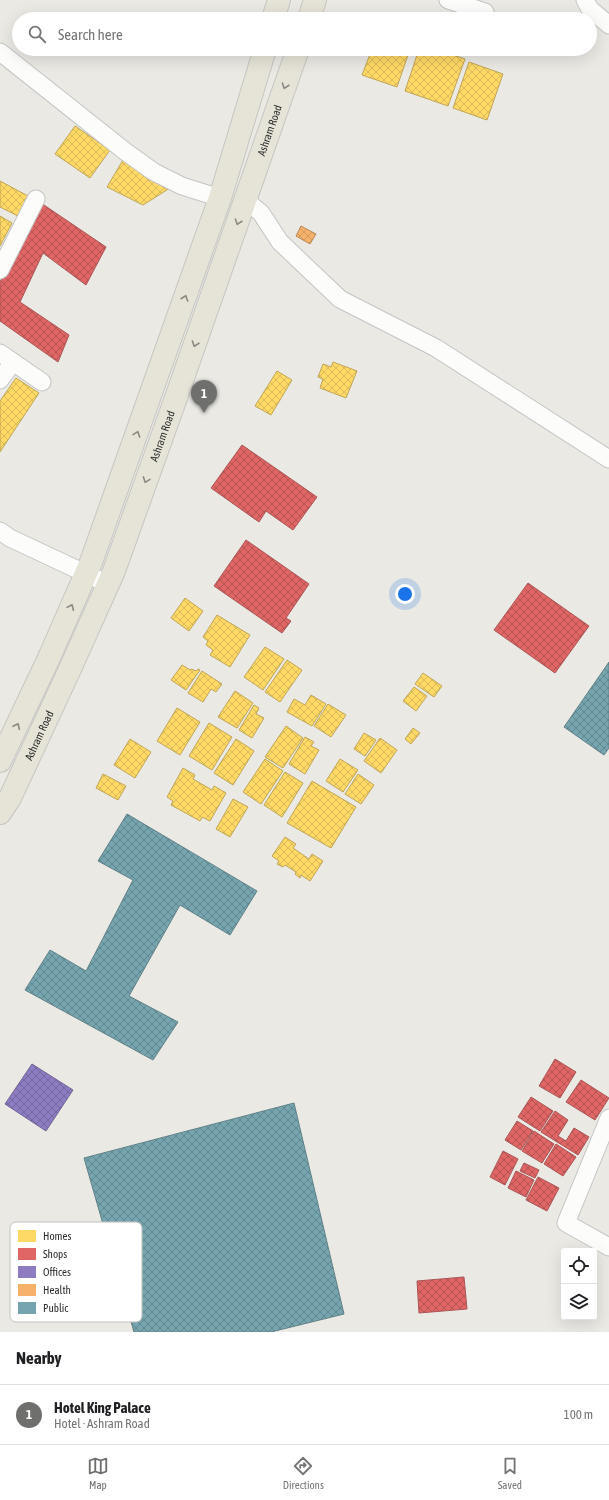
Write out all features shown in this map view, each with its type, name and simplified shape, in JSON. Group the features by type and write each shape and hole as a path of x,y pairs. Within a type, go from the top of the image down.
{"main road":[{"path":"276,12 279,0"},
{"path":"311,12 315,0"},
{"path":"0,761 48,660 85,574 151,394 220,198 263,56"},
{"name":"Ashram Road","path":"0,813 10,798 114,571 296,56"}],"street":[{"path":"448,0 485,12"},
{"path":"585,0 594,12"},
{"path":"597,15 609,25"},
{"path":"0,52 126,152 154,172 182,186 220,198"},
{"path":"0,270 36,199"},
{"path":"246,200 261,213 280,242 340,299 436,348 609,459"},
{"path":"0,380 6,358 42,382"},
{"path":"0,531 10,538 108,584"},
{"path":"609,1118 566,1222 609,1247"}],"building: Homes":[{"path":"369,56 408,56 397,87 362,75"},
{"path":"417,56 456,56 465,59 448,106 405,91"},
{"path":"469,62 503,74 487,120 453,108"},
{"path":"75,126 110,150 90,178 55,154"},
{"path":"123,160 170,188 143,205 107,187"},
{"path":"0,181 28,196 18,216 0,207"},
{"path":"0,216 12,223 0,246"},
{"path":"333,362 357,371 346,398 320,388 323,379 318,377 323,364 331,367"},
{"path":"277,371 292,380 271,415 255,406"},
{"path":"16,378 39,393 0,452 0,401"},
{"path":"185,598 203,611 189,631 171,618"},
{"path":"217,615 250,635 230,667 210,655 213,650 206,645 208,641 203,637"},
{"path":"265,647 284,659 263,690 244,677"},
{"path":"287,660 302,670 280,702 265,692"},
{"path":"182,665 190,670 200,670 186,690 171,680"},
{"path":"202,671 222,684 216,692 211,689 203,702 188,693"},
{"path":"423,673 442,686 434,697 415,684"},
{"path":"414,687 427,696 416,711 403,701"},
{"path":"235,691 253,703 237,728 218,717"},
{"path":"311,695 326,704 312,726 287,712 294,699 305,705"},
{"path":"328,704 346,715 331,737 314,726"},
{"path":"254,705 259,708 256,714 264,718 252,738 239,730"},
{"path":"177,708 200,722 180,755 157,741"},
{"path":"209,723 232,737 212,770 189,756"},
{"path":"286,726 303,738 283,768 265,757"},
{"path":"413,728 420,733 411,744 405,739"},
{"path":"364,733 376,740 365,756 354,749"},
{"path":"305,737 314,742 311,746 319,750 305,774 289,764"},
{"path":"380,738 397,750 381,773 364,761"},
{"path":"130,739 151,752 135,778 114,765"},
{"path":"236,739 254,751 233,785 214,773"},
{"path":"265,759 283,771 261,804 243,792"},
{"path":"340,759 358,770 343,792 326,781"},
{"path":"183,768 195,775 193,779 212,790 214,786 226,793 210,821 202,817 200,821 171,805 173,801 167,797"},
{"path":"285,772 303,783 282,817 264,805"},
{"path":"103,774 126,786 118,800 96,788"},
{"path":"358,774 374,785 361,804 345,794"},
{"path":"312,781 356,807 331,848 287,823"},
{"path":"233,799 248,807 230,837 216,829"},
{"path":"285,837 296,844 293,848 309,859 312,854 323,861 310,881 301,875 300,878 295,874 296,872 285,865 283,867 277,864 279,861 272,856"}],"building: Shops":[{"path":"41,203 106,247 86,285 43,253 20,302 69,335 58,362 0,321 0,282"},
{"path":"242,445 317,497 293,530 266,511 259,522 211,488"},
{"path":"246,540 309,584 286,618 291,621 282,633 214,586"},
{"path":"528,583 589,626 555,673 494,630"},
{"path":"555,1059 576,1072 560,1098 539,1086"},
{"path":"581,1080 609,1098 595,1120 566,1102"},
{"path":"531,1097 553,1111 540,1131 518,1117"},
{"path":"555,1111 568,1120 558,1136 566,1141 574,1128 589,1137 578,1155 541,1132"},
{"path":"517,1121 533,1131 521,1150 505,1140"},
{"path":"534,1131 554,1144 542,1163 522,1151"},
{"path":"556,1144 576,1157 563,1176 544,1164"},
{"path":"503,1151 518,1159 505,1185 490,1177"},
{"path":"524,1163 539,1170 535,1178 520,1171"},
{"path":"516,1171 534,1180 526,1197 508,1188"},
{"path":"538,1177 559,1188 547,1211 526,1200"},
{"path":"464,1277 467,1309 419,1313 417,1281"}],"building: Offices":[{"path":"32,1064 73,1090 46,1131 5,1104"}],"building: Health":[{"path":"301,226 316,234 310,244 296,236"}],"building: Public":[{"path":"609,662 609,748 604,755 564,727"},
{"path":"127,814 257,891 230,935 180,905 129,996 178,1022 153,1060 25,990 50,950 86,971 133,880 98,861"},
{"path":"294,1103 344,1314 271,1332 134,1332 131,1322 142,1322 142,1222 102,1222 84,1158"}],"place":[{"name":"Hotel King Palace","path":"204,413"}]}
